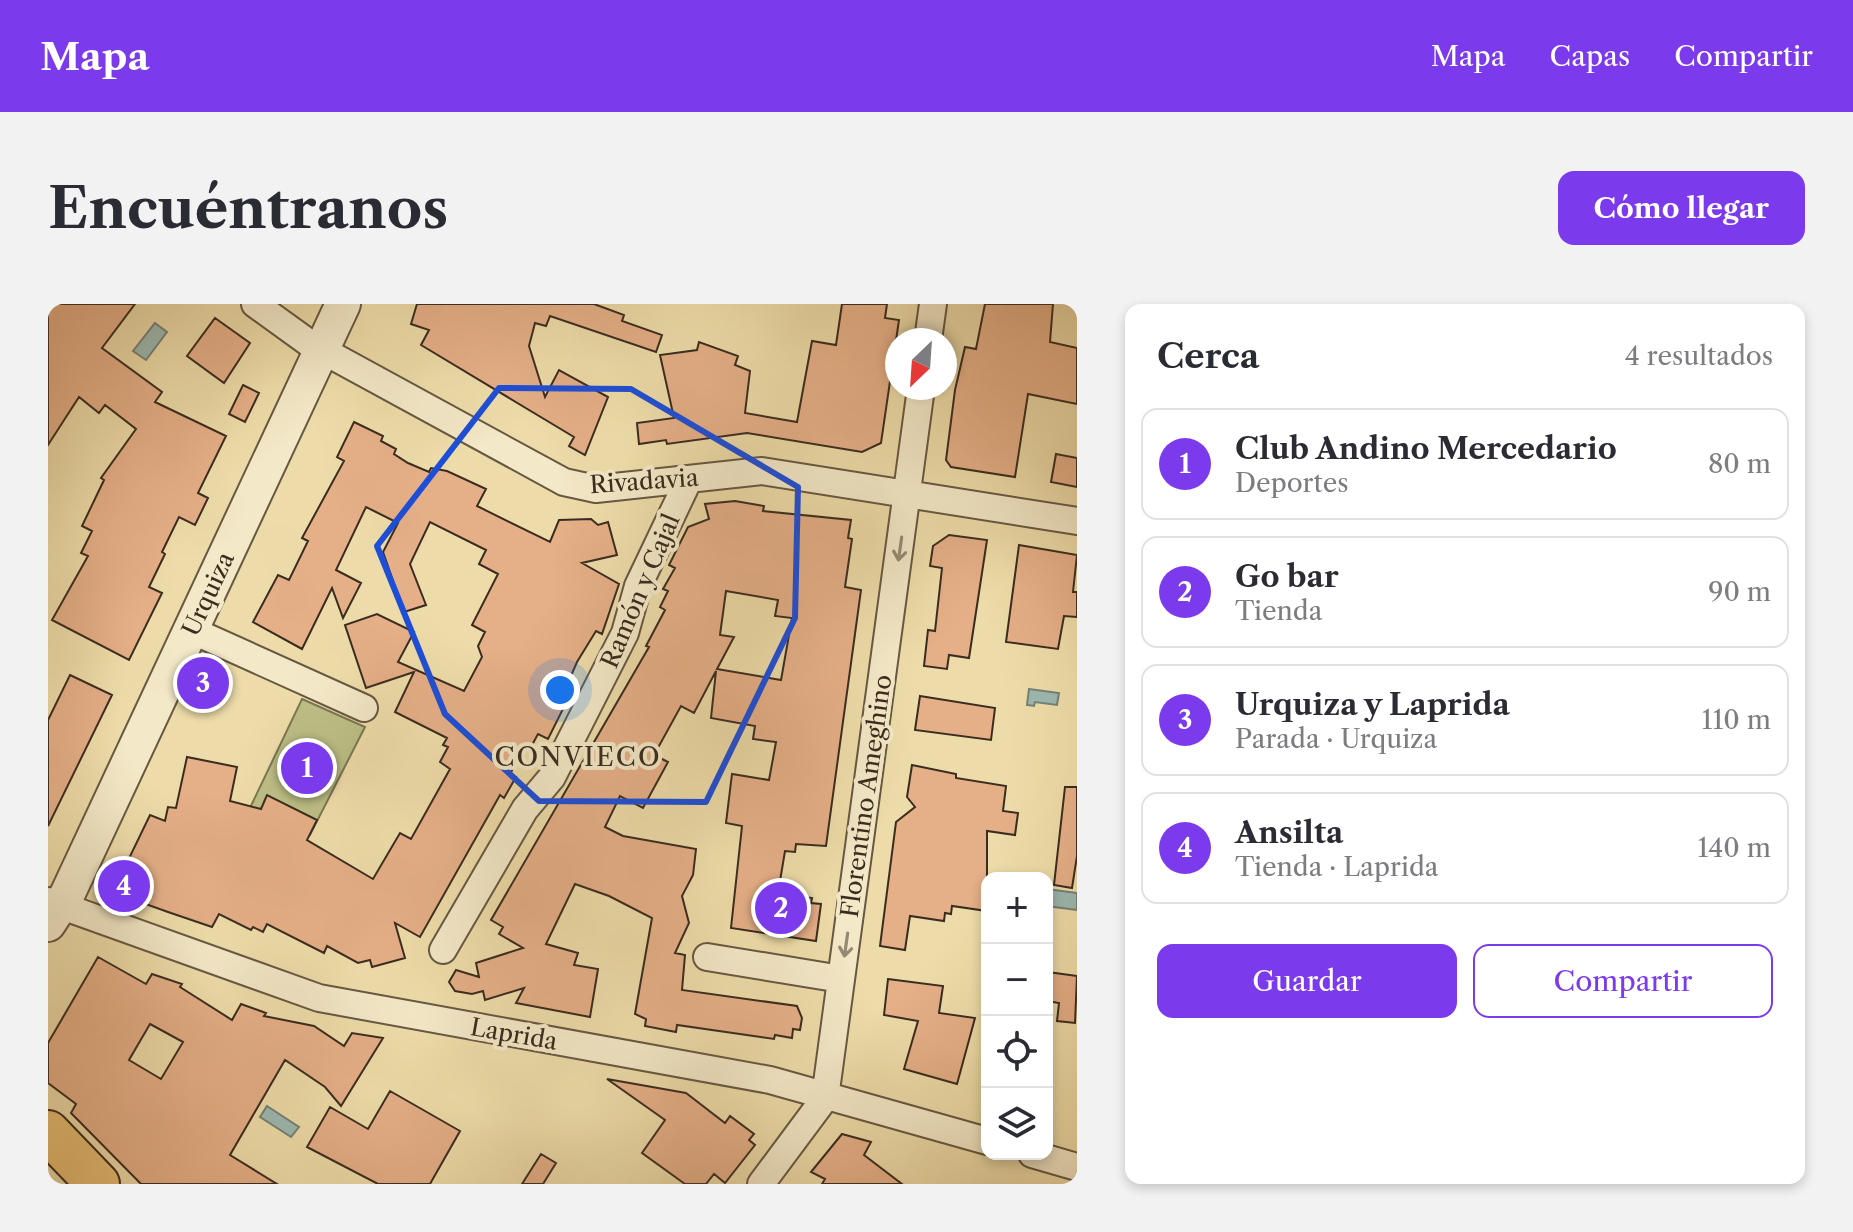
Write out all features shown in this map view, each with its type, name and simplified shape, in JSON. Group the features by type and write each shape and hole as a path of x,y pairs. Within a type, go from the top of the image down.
{"main road":[{"path":"48,1132 98,1184"}],"street":[{"name":"Rivadavia","path":"255,304 322,350 569,484 596,489 762,471 1077,521"},
{"name":"Urquiza","path":"52,910 191,630 343,304"},
{"path":"930,328 933,304"},
{"name":"Florentino Ameghino","path":"761,1184 825,1095 919,400"},
{"name":"Ramón y Cajal","path":"443,950 525,809 552,777 625,633 638,586 689,479"},
{"path":"191,630 364,708"},
{"name":"Laprida","path":"52,910 319,998 770,1080 981,1139"},
{"path":"707,957 841,979"},
{"path":"1053,1160 1077,1167"}],"highlighted area":[{"path":"499,388 631,389 798,487 795,618 706,802 539,801 445,714 377,546"}],"green space":[{"path":"302,699 365,727 310,835 249,810"}],"water":[{"path":"155,323 167,332 146,360 133,351"},
{"path":"1029,689 1059,693 1057,705 1035,702 1034,706 1027,705"},
{"path":"1053,890 1077,893 1077,910 1053,907"},
{"path":"267,1106 299,1127 291,1137 260,1117"}],"building":[{"path":"48,304 135,304 102,348 162,392 155,402 226,436 198,493 208,498 195,525 179,517 162,552 165,554 149,587 162,593 129,660 52,620 88,556 81,553 92,531 82,526 104,480 101,478 136,429 105,405 99,413 79,397 48,445"},
{"path":"417,304 594,304 624,315 622,321 662,335 656,352 550,316 546,326 535,323 529,346 545,397 559,370 608,397 585,455 569,446 574,437 421,345 429,330 411,324"},
{"path":"842,304 887,304 885,318 899,320 898,328 885,328 887,400 881,443 862,452 747,433 667,444 666,440 639,444 637,423 674,418 660,355 697,350 699,342 738,356 735,365 750,371 745,413 797,422 812,341 836,345"},
{"path":"985,304 1053,304 1050,342 1077,348 1077,404 1028,394 1015,477 951,467 946,460 965,347 976,349"},
{"path":"215,318 250,343 224,383 187,356"},
{"path":"243,385 259,393 245,422 229,414"},
{"path":"354,422 383,436 381,441 396,449 394,454 408,463 429,472 431,468 447,471 486,489 477,506 550,542 559,520 591,519 598,525 608,522 617,555 582,563 619,584 602,634 596,631 577,662 564,692 570,695 548,739 538,734 531,747 526,745 510,774 516,777 504,798 500,795 420,937 395,923 405,958 372,967 370,960 358,963 327,946 324,953 267,924 263,932 253,927 251,930 219,914 212,927 168,912 126,897 119,879 150,815 165,821 168,807 176,808 187,757 237,767 230,801 261,809 267,795 317,820 307,840 373,879 400,833 411,839 450,769 440,762 448,747 443,745 447,738 395,712 414,672 366,688 345,625 377,614 414,632 398,662 464,691 482,657 478,646 485,632 472,625 498,574 479,564 486,550 430,522 410,564 426,605 404,612 383,552 398,523 366,507 336,570 361,583 343,618 332,588 302,649 253,622 278,575 289,580 308,541 302,538 344,461 337,457"},
{"path":"1056,454 1077,458 1077,487 1051,482"},
{"path":"735,501 764,506 763,511 851,520 848,538 852,539 845,587 861,590 826,846 796,844 795,852 785,851 778,893 812,898 811,903 821,904 816,941 731,928 742,826 726,823 732,774 769,780 776,742 753,739 755,726 711,718 716,671 694,713 681,706 654,755 668,762 643,808 620,796 605,827 623,836 696,849 693,875 682,896 689,923 675,953 685,955 682,990 797,1006 802,1018 800,1030 793,1029 792,1038 775,1035 774,1039 677,1025 676,1032 645,1026 646,1019 635,1014 652,918 609,896 575,884 546,944 578,953 574,965 598,969 590,1017 516,1003 524,988 485,1000 483,991 472,994 455,991 449,982 456,970 479,977 476,963 523,948 499,934 503,927 491,920 649,647 646,646 665,610 660,607 668,591 663,589 675,568 669,565 688,527 709,519 705,504","holes":["726,591 778,600 775,616 792,618 781,680 717,669 734,637 720,635"]},
{"path":"949,535 987,540 969,658 949,655 947,669 924,666 928,630 935,631 942,568 930,566 933,546"},
{"path":"1019,545 1077,555 1073,592 1077,592 1077,617 1064,616 1058,649 1006,642"},
{"path":"70,675 112,695 48,826 48,720"},
{"path":"920,696 995,708 991,740 915,730"},
{"path":"912,765 956,774 956,778 1006,786 1003,811 1018,813 1015,835 987,831 987,872 981,872 981,910 952,906 951,914 945,913 944,921 910,916 905,950 880,946 896,822 915,807 907,797"},
{"path":"1065,787 1077,787 1077,856 1072,888 1054,885"},
{"path":"98,957 146,984 152,974 182,984 180,987 232,1020 241,1004 266,1013 264,1016 314,1026 344,1046 352,1033 383,1038 341,1106 325,1087 285,1060 230,1155 277,1184 141,1184 71,1113 76,1104 48,1083 48,1043","holes":["150,1024 183,1042 161,1079 129,1060"]},
{"path":"1053,973 1077,976 1075,1023 1057,1021 1059,1003 1053,1002"},
{"path":"888,979 943,986 939,1013 975,1018 957,1084 904,1069 918,1021 884,1015"},
{"path":"607,1079 686,1093 725,1123 730,1116 754,1134 749,1140 755,1145 725,1183 714,1174 706,1184 685,1184 642,1153 665,1120"},
{"path":"390,1091 460,1131 430,1184 378,1184 307,1147 330,1107 368,1129"},
{"path":"842,1134 871,1142 864,1155 902,1184 822,1184 825,1179 811,1172"},
{"path":"541,1154 556,1163 543,1184 522,1184"}],"place":[{"name":"Urquiza y Laprida","path":"203,683"},
{"name":"Club Andino Mercedario","path":"307,768"},
{"name":"Ansilta","path":"124,886"},
{"name":"Go bar","path":"781,908"}],"district":[{"name":"CONVIECO","path":"578,757"}]}
